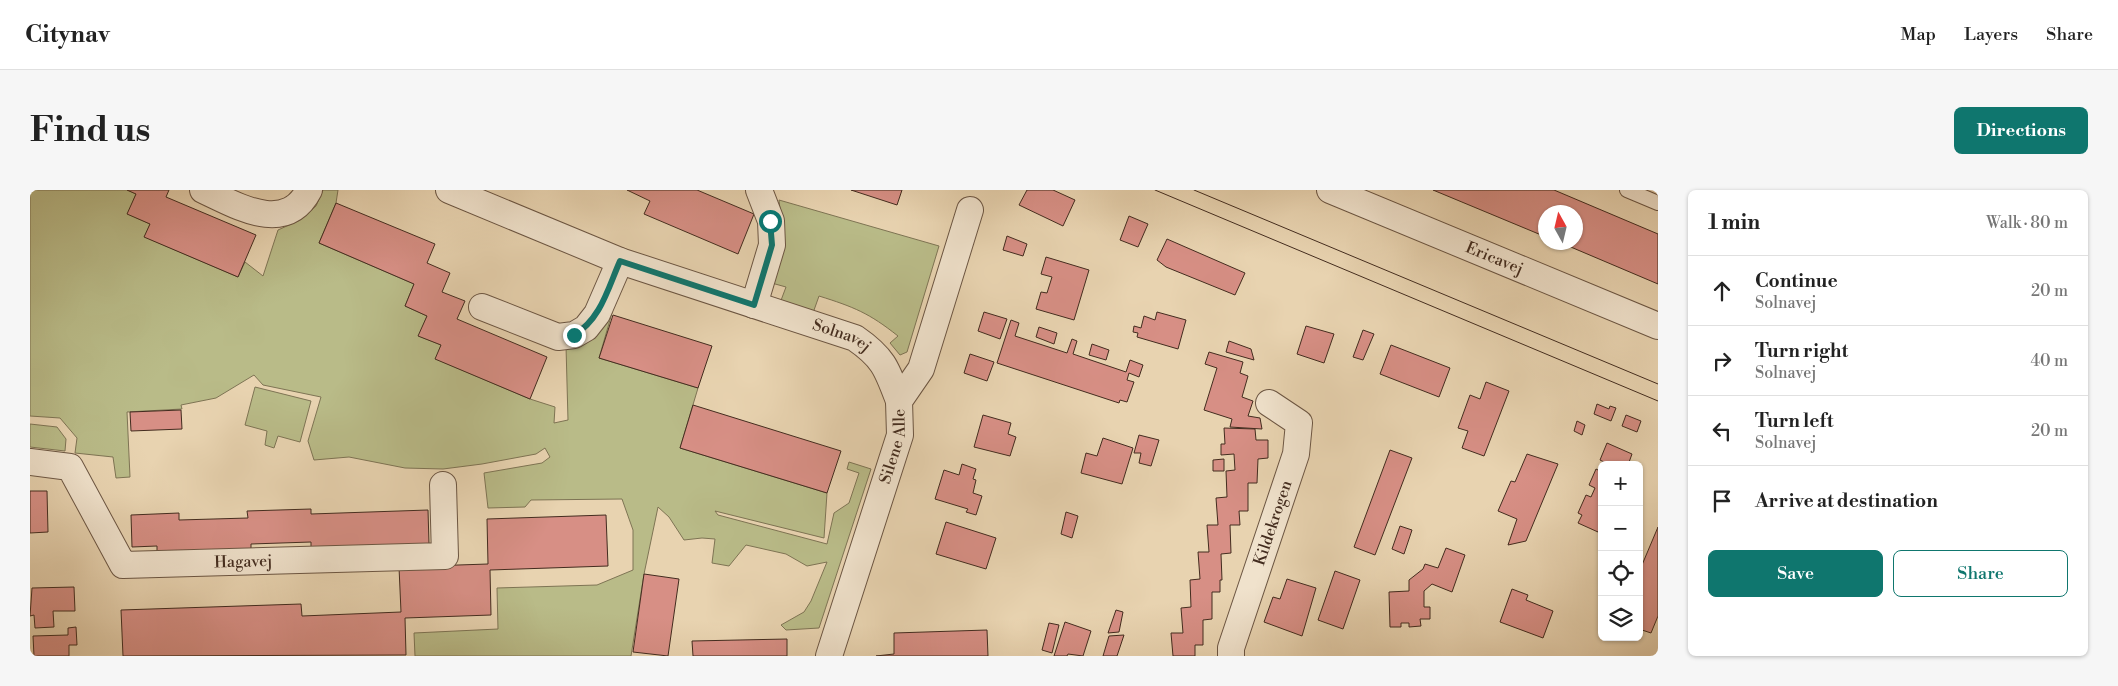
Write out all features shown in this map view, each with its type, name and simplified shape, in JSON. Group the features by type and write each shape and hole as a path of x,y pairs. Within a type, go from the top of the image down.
{"street":[{"path":"203,190 256,214 277,215 294,207 309,190"},
{"name":"Solnavej","path":"449,190 490,198 620,261 855,338 875,352 888,372 899,401"},
{"path":"754,305 772,245 770,221 759,190"},
{"name":"Ericavej","path":"1342,192 1658,326"},
{"name":"Silene Alle","path":"829,656 900,434 899,401 921,369 970,210"},
{"path":"482,307 558,337 574,335 586,328 598,314 620,261"},
{"name":"Kildekrogen","path":"1231,656 1231,648 1296,454 1300,423 1269,403"},
{"name":"Hagavej","path":"30,462 70,467 123,565 445,556 443,485"}],"lane":[{"path":"1628,190 1658,203"}],"green space":[{"path":"30,190 127,190 136,194 128,214 150,224 145,237 238,277 245,262 263,276 278,230 300,220 316,206 323,190 338,190 336,203 319,243 414,284 405,306 427,316 419,336 441,345 436,359 530,399 555,407 554,423 568,420 566,346 593,337 612,313 599,358 698,388 680,448 827,493 824,538 715,511 718,515 827,544 834,513 849,503 859,473 847,469 849,462 871,469 819,628 786,630 781,625 804,612 811,601 827,562 807,566 786,554 746,545 729,566 712,563 715,539 684,540 669,517 658,507 644,574 631,656 415,656 414,633 498,629 497,588 597,585 633,570 633,530 622,499 531,500 525,507 488,508 484,473 542,463 550,457 545,448 536,454 443,469 405,468 349,457 314,460 308,441 321,397 263,385 254,375 216,398 181,405 182,409 127,412 130,477 116,478 113,457 75,453 77,438 60,418 30,416"},
{"path":"779,200 939,246 907,352 900,355 890,343 898,336 861,311 819,296 813,313 780,303 786,287 768,282 782,228"},
{"path":"255,387 311,401 300,442 278,436 274,448 265,445 267,431 245,425"},
{"path":"30,424 57,427 66,439 65,451 30,447"}],"building":[{"path":"127,190 169,190 166,197 256,235 238,277 144,237 150,224 127,214 136,194"},
{"path":"627,190 697,190 754,214 738,254 644,214 650,201"},
{"path":"851,190 902,190 897,205"},
{"path":"1027,190 1053,190 1075,200 1063,226 1019,205"},
{"path":"1433,190 1554,190 1658,234 1658,284 1578,250 1583,250 1583,205 1538,205 1538,234"},
{"path":"336,203 435,244 427,263 450,273 442,292 465,301 457,319 547,357 530,399 435,359 441,345 418,336 427,316 405,306 414,284 319,243"},
{"path":"1129,216 1148,224 1138,247 1120,240"},
{"path":"1007,236 1027,244 1023,256 1003,250"},
{"path":"1167,239 1245,273 1235,295 1166,267 1157,260"},
{"path":"1046,257 1089,270 1074,320 1036,309 1041,292 1047,293 1052,277 1041,274"},
{"path":"984,312 1007,319 1000,339 978,331"},
{"path":"1157,312 1186,320 1178,349 1137,337 1138,333 1133,332 1134,326 1141,328 1144,316 1155,320"},
{"path":"613,315 712,346 698,388 599,358"},
{"path":"1011,320 1019,323 1015,336 1067,353 1072,339 1077,341 1073,354 1126,372 1130,360 1143,365 1139,377 1129,373 1127,380 1134,382 1127,402 1120,400 1119,403 997,363"},
{"path":"1306,326 1334,334 1324,363 1297,354"},
{"path":"1039,327 1057,333 1054,344 1036,337"},
{"path":"1363,330 1374,334 1363,360 1353,357"},
{"path":"1229,341 1251,349 1254,360 1226,352"},
{"path":"1092,344 1109,350 1106,360 1089,355"},
{"path":"1391,345 1450,368 1439,397 1380,374"},
{"path":"1209,352 1243,362 1240,373 1248,376 1242,397 1253,401 1248,416 1260,418 1262,429 1230,427 1232,419 1204,410 1217,368 1205,364"},
{"path":"970,354 994,362 987,381 964,373"},
{"path":"1486,382 1509,391 1484,456 1462,448 1468,431 1458,428 1470,395 1480,399"},
{"path":"1597,404 1609,409 1610,406 1616,408 1611,421 1594,414"},
{"path":"693,405 841,451 827,493 680,448"},
{"path":"181,410 182,429 131,431 130,412"},
{"path":"983,415 1011,423 1008,434 1016,437 1010,456 974,447"},
{"path":"1626,415 1641,421 1637,432 1622,426"},
{"path":"1577,421 1585,425 1582,435 1574,431"},
{"path":"1224,428 1255,429 1256,440 1268,440 1268,458 1258,459 1257,483 1248,483 1248,511 1239,511 1240,525 1230,525 1231,553 1221,554 1222,580 1220,580 1220,592 1212,592 1212,619 1203,620 1203,645 1195,645 1195,656 1173,656 1171,633 1183,633 1181,608 1191,607 1190,580 1200,579 1198,552 1209,552 1207,525 1218,525 1216,498 1227,497 1226,471 1235,470 1234,454 1221,455 1221,444 1225,444"},
{"path":"1139,435 1159,440 1151,466 1139,463 1141,453 1134,453"},
{"path":"1103,438 1133,448 1122,484 1081,473 1086,453 1097,456"},
{"path":"1607,443 1632,454 1629,461 1600,460"},
{"path":"1390,450 1412,458 1375,555 1354,547"},
{"path":"1527,454 1558,464 1526,541 1508,545 1517,519 1498,511 1511,481 1515,482"},
{"path":"1224,459 1224,471 1213,471 1213,460"},
{"path":"962,464 976,469 973,479 976,480 973,493 982,496 976,515 966,512 968,509 935,499 944,470 959,475"},
{"path":"1596,469 1598,470 1598,532 1578,523 1582,515 1578,513 1586,495 1591,497 1595,488 1589,485"},
{"path":"30,491 47,491 48,532 30,533"},
{"path":"311,509 311,514 428,510 429,544 311,548 311,542 251,544 251,549 157,552 157,546 132,547 131,515 179,513 179,520 248,518 247,511"},
{"path":"1066,512 1078,516 1072,538 1061,534"},
{"path":"606,515 608,566 490,570 491,615 405,618 406,655 123,656 121,610 301,604 302,616 401,612 399,567 488,564 487,519"},
{"path":"946,522 996,538 986,569 936,554"},
{"path":"1400,526 1412,530 1404,554 1392,549"},
{"path":"1658,527 1658,616 1651,633 1643,630 1643,563"},
{"path":"1446,548 1465,555 1452,592 1432,584 1424,591 1424,607 1430,607 1430,619 1420,619 1421,626 1409,627 1409,623 1401,623 1401,627 1390,627 1389,592 1409,591 1409,580 1423,569 1425,564 1438,568"},
{"path":"1335,571 1360,580 1343,629 1318,620"},
{"path":"644,574 679,579 668,656 633,652"},
{"path":"1287,579 1316,588 1302,636 1264,622 1273,597 1280,599"},
{"path":"74,587 75,611 53,611 54,627 35,628 34,615 30,616 32,588"},
{"path":"1512,589 1528,595 1526,600 1553,611 1543,638 1500,622"},
{"path":"1116,610 1123,612 1119,632 1108,633"},
{"path":"1065,622 1091,631 1083,656 1068,654 1067,656 1054,656"},
{"path":"1049,623 1059,625 1052,653 1042,650"},
{"path":"76,627 77,645 69,645 69,656 34,656 33,636 68,635 68,628"},
{"path":"987,630 988,656 876,656 894,654 894,633"},
{"path":"1124,635 1117,656 1103,656 1109,636"},
{"path":"787,639 787,656 693,656 692,641"}],"tram line":[{"path":"1155,190 1658,401"},
{"path":"1194,190 1658,384"}],"route":[{"path":"574,335 586,328 598,314 620,261 754,305 772,245 770,221"}]}
